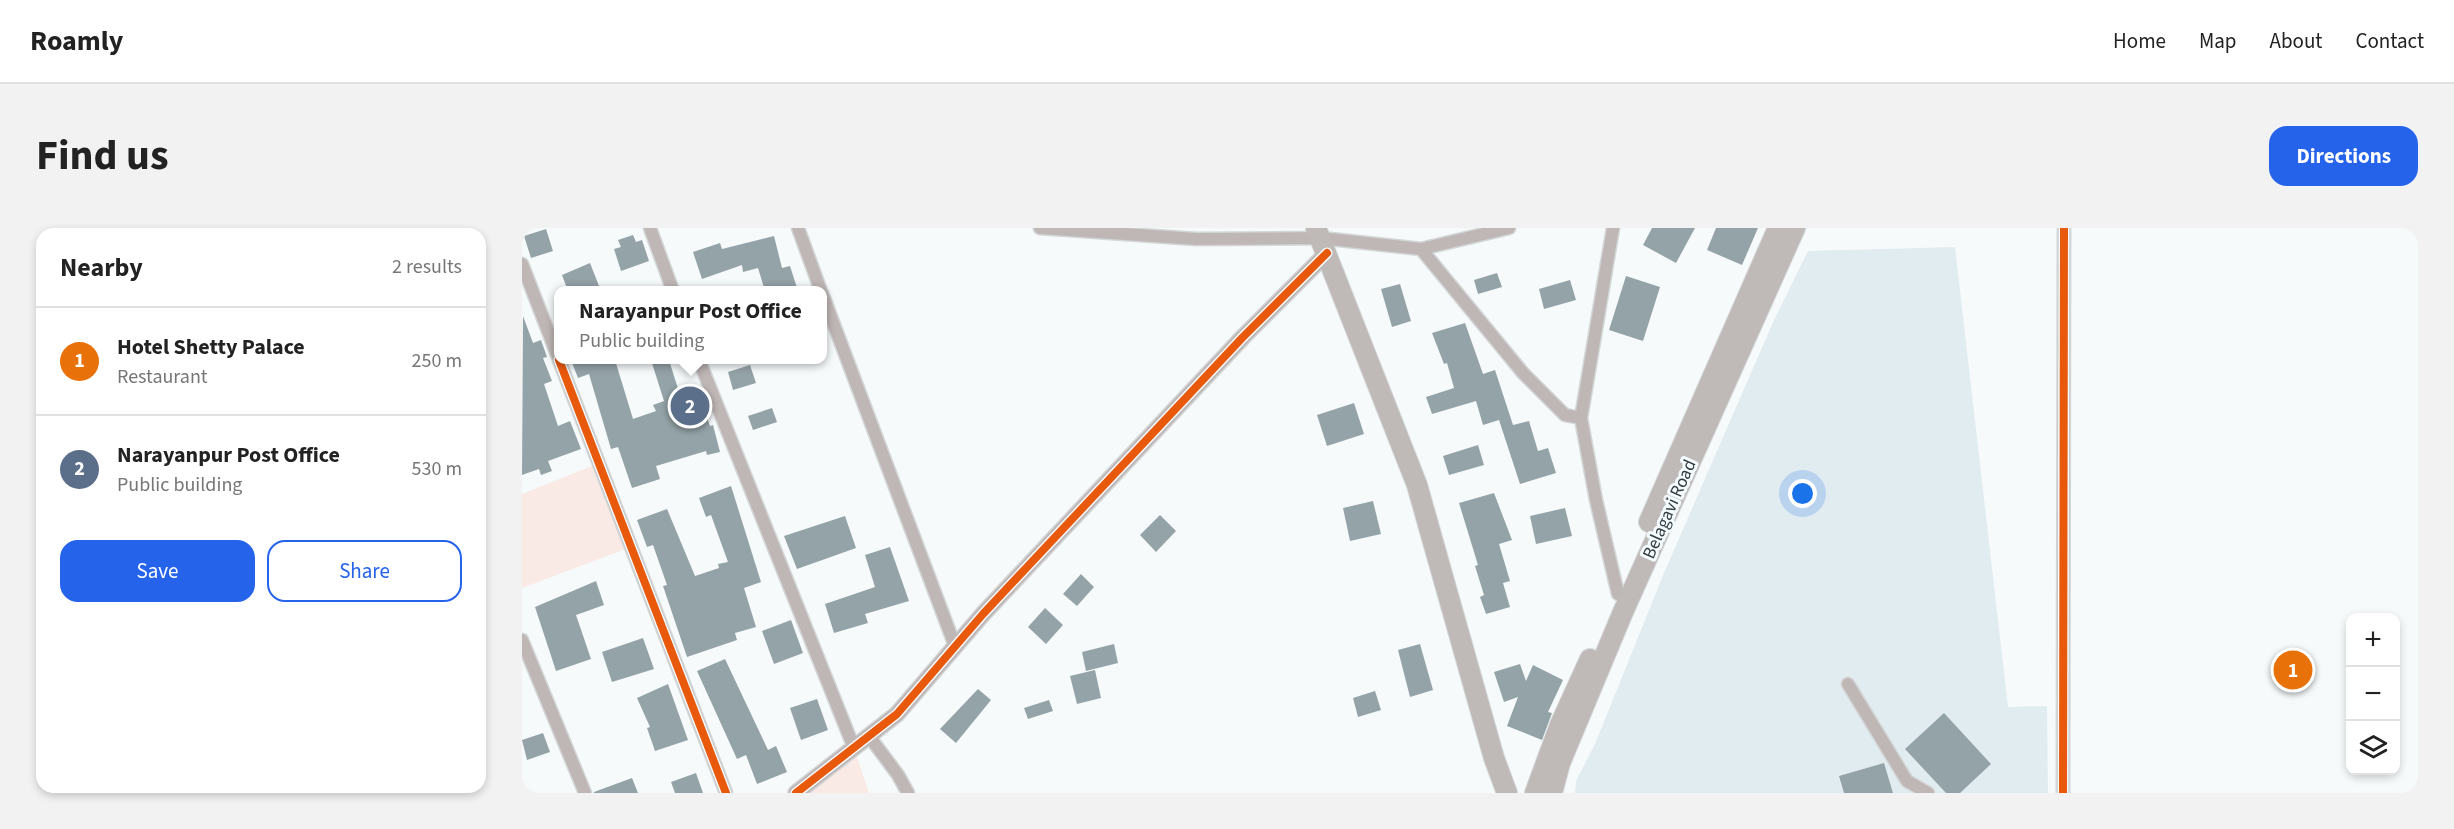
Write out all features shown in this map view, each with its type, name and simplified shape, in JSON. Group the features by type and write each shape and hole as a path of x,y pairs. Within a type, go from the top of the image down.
{"main road":[{"path":"1536,793 1560,725 1778,228"},
{"name":"Belagavi Road","path":"1552,793 1560,763 1623,612 1795,228"},
{"path":"1321,240 1396,428 1436,545 1494,758 1507,793"}],"street":[{"path":"650,228 671,286"},
{"path":"798,228 820,286"},
{"path":"1040,228 1196,238 1321,240 1421,249 1509,228"},
{"path":"1613,228 1581,418 1596,500 1618,594"},
{"path":"2063,793 2064,228"},
{"path":"796,793 897,714 955,646 1243,337 1321,240"},
{"path":"1421,249 1522,374 1565,415 1581,418"},
{"path":"522,264 554,348"},
{"path":"827,305 955,646"},
{"path":"560,364 726,793"},
{"path":"701,364 854,748"},
{"path":"522,640 585,793"},
{"path":"1848,684 1907,781 1928,793"},
{"path":"869,736 908,793"}],"shaded area":[{"path":"1955,247 2008,707 2047,706 2048,793 1575,793 1576,781 1595,744 1664,573 1774,320 1808,251"},
{"path":"599,463 631,547 522,588 522,494"},
{"path":"854,748 869,793 796,793"}],"building":[{"path":"1652,228 1695,228 1676,263 1643,245"},
{"path":"1716,228 1758,228 1742,265 1707,250"},
{"path":"546,229 553,251 531,258 524,236"},
{"path":"633,235 636,242 642,240 649,261 621,271 614,249 621,247 618,240"},
{"path":"774,236 782,268 790,266 796,286 763,286 758,268 743,272 742,265 702,279 693,252 720,243 722,249"},
{"path":"590,263 599,286 566,286 562,275"},
{"path":"1497,273 1502,287 1478,294 1474,280"},
{"path":"1626,276 1660,287 1643,341 1609,330"},
{"path":"1570,280 1576,300 1544,309 1539,289"},
{"path":"1400,284 1411,321 1392,327 1381,289"},
{"path":"523,316 533,343 541,340 547,357 543,358 552,381 544,384 558,426 570,421 581,449 548,461 552,471 541,475 539,469 522,475"},
{"path":"1465,323 1483,374 1495,370 1513,425 1529,421 1538,451 1548,448 1556,473 1520,484 1499,420 1483,425 1476,401 1432,414 1426,397 1454,388 1447,363 1444,364 1432,333"},
{"path":"573,364 616,364 633,419 656,411 653,405 664,401 652,364 670,364 680,395 697,389 710,426 713,425 720,452 707,455 706,451 656,466 660,479 632,488 618,447 611,449 589,374 578,378"},
{"path":"750,365 756,383 733,390 728,372"},
{"path":"1354,403 1364,434 1327,446 1317,415"},
{"path":"772,408 777,422 753,430 748,416"},
{"path":"1478,445 1484,465 1449,475 1443,456"},
{"path":"731,486 761,582 744,588 756,627 735,633 737,640 687,657 663,586 667,585 653,545 647,547 637,520 667,509 695,576 719,568 718,564 728,562 711,515 706,517 699,498"},
{"path":"1494,493 1512,540 1499,544 1510,581 1503,583 1510,607 1486,614 1480,597 1484,595 1475,566 1478,565 1459,503"},
{"path":"1373,501 1381,534 1350,541 1343,508"},
{"path":"1565,508 1572,536 1536,544 1530,516"},
{"path":"1160,515 1176,531 1156,552 1140,535"},
{"path":"845,516 856,548 797,569 784,536"},
{"path":"890,547 909,601 865,614 868,623 834,633 825,604 875,587 865,555"},
{"path":"1081,574 1094,587 1077,606 1063,594"},
{"path":"596,581 604,605 576,615 591,659 556,671 535,607"},
{"path":"1045,608 1063,625 1046,644 1028,627"},
{"path":"791,620 803,653 774,664 762,631"},
{"path":"643,638 654,669 612,682 602,652"},
{"path":"1114,644 1118,663 1086,671 1082,652"},
{"path":"1420,644 1433,690 1410,697 1398,650"},
{"path":"725,659 768,750 776,746 787,772 757,784 746,755 737,759 697,671"},
{"path":"1520,664 1526,681 1533,665 1563,680 1548,712 1552,713 1542,740 1507,726 1518,697 1504,702 1494,672"},
{"path":"1095,670 1101,698 1077,704 1070,676"},
{"path":"668,684 688,740 655,751 647,728 650,727 637,698"},
{"path":"978,689 991,700 956,743 940,729"},
{"path":"1375,691 1381,710 1358,717 1353,698"},
{"path":"817,699 828,730 801,740 790,708"},
{"path":"1049,700 1053,711 1028,719 1024,708"},
{"path":"1944,713 1991,764 1960,793 1946,793 1905,749"},
{"path":"543,733 550,752 527,760 522,740"},
{"path":"1884,763 1893,793 1844,793 1839,776"},
{"path":"696,773 703,793 675,793 671,782"},
{"path":"632,778 638,793 594,793 594,792"}],"cycle path":[{"path":"2063,793 2064,228"},
{"path":"796,793 897,714 983,614 1243,337 1327,253"},
{"path":"561,364 726,793"}],"place":[{"name":"Narayanpur Post Office","path":"690,406"},
{"name":"Hotel Shetty Palace","path":"2293,670"}]}
